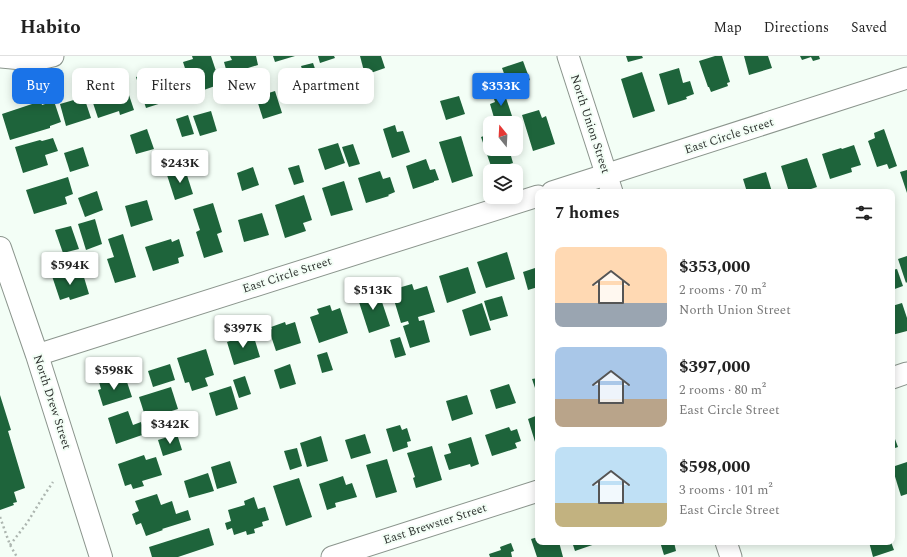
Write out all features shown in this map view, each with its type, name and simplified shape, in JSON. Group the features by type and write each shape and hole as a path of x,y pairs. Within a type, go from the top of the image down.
{"street":[{"path":"0,57 27,60 53,56"},
{"name":"North Union Street","path":"568,56 609,184"},
{"name":"East Circle Street","path":"573,189 609,184 907,78"},
{"name":"East Circle Street","path":"37,355 535,197"},
{"name":"North Drew Street","path":"0,248 37,355 101,557"},
{"path":"895,377 907,373"},
{"name":"East Brewster Street","path":"332,557 535,492"},
{"path":"727,545 731,557"}],"path":[{"path":"10,545 27,523 53,482"},
{"path":"0,517 10,545 17,557"}],"building":[{"path":"192,56 211,56 215,68 213,68 213,87 205,90 205,68 185,68 183,62 193,59"},
{"path":"230,56 256,56 258,65 248,68 226,68 224,62 232,60"},
{"path":"273,56 295,56 275,62"},
{"path":"318,56 334,56 335,58 320,63"},
{"path":"360,56 381,56 385,68 374,72 374,68 363,68"},
{"path":"626,56 642,56 643,58 628,62"},
{"path":"715,56 722,56 730,82 727,83 728,86 711,92 699,61"},
{"path":"744,56 768,56 772,68 749,75"},
{"path":"800,56 819,56 820,59 813,61 811,57 802,60"},
{"path":"523,61 530,80 509,87 502,68"},
{"path":"313,63 315,68 302,68 301,66"},
{"path":"679,68 683,83 690,81 694,94 686,97 687,99 668,105 659,74"},
{"path":"642,72 655,111 633,118 621,79"},
{"path":"275,91 282,113 263,119 258,104 270,104 270,93"},
{"path":"504,92 512,116 494,116 490,104 495,102 493,96"},
{"path":"129,95 134,110 120,115 119,111 98,118 93,104 129,104"},
{"path":"459,96 465,114 446,120 440,101"},
{"path":"72,100 72,104 86,104 91,118 66,126 60,104"},
{"path":"32,104 55,104 61,122 50,126 50,128 10,140 2,114"},
{"path":"145,104 158,104 146,108"},
{"path":"539,110 542,118 546,116 555,144 533,151 522,115"},
{"path":"211,111 217,131 200,136 193,116"},
{"path":"188,115 194,134 182,137 176,119"},
{"path":"395,125 397,132 403,131 410,152 392,158 383,129"},
{"path":"147,129 154,149 136,154 130,135"},
{"path":"884,129 897,166 889,169 887,164 877,167 868,141 875,138 874,133"},
{"path":"461,136 473,176 452,183 439,142"},
{"path":"53,138 58,151 45,155 48,165 23,173 15,147"},
{"path":"338,143 345,163 325,170 318,149"},
{"path":"353,144 360,164 349,167 342,147"},
{"path":"854,145 861,165 851,168 852,172 830,179 822,154"},
{"path":"83,147 89,166 70,172 64,153"},
{"path":"488,156 511,156 513,163 510,164 490,164"},
{"path":"807,158 817,187 811,189 788,189 781,166"},
{"path":"426,159 430,170 435,169 439,180 413,189 406,166"},
{"path":"299,165 304,182 294,185 288,168"},
{"path":"253,167 259,185 242,191 237,173"},
{"path":"185,169 193,194 175,200 167,175"},
{"path":"907,170 907,193 900,172"},
{"path":"380,171 383,179 390,177 395,192 388,195 389,196 366,203 358,178"},
{"path":"766,172 771,189 746,189 743,179"},
{"path":"68,177 73,194 65,197 67,204 34,214 26,190"},
{"path":"344,181 353,210 331,216 322,188"},
{"path":"97,191 103,210 85,217 78,198"},
{"path":"304,195 312,220 303,223 306,231 285,238 275,205"},
{"path":"147,200 153,220 131,227 125,206"},
{"path":"213,203 222,232 217,234 223,252 204,258 196,232 200,230 193,209"},
{"path":"262,213 269,235 244,242 238,220"},
{"path":"95,219 102,244 86,250 78,224"},
{"path":"71,226 79,249 63,253 55,230"},
{"path":"123,234 136,277 115,283 107,259 114,257 108,239"},
{"path":"171,239 172,242 179,239 184,256 178,258 179,263 153,271 145,247"},
{"path":"507,252 515,279 486,288 477,262"},
{"path":"907,256 907,282 906,283 898,259"},
{"path":"468,267 476,293 447,303 439,276"},
{"path":"535,268 535,288 528,290 523,272"},
{"path":"895,269 897,269 903,286 895,289"},
{"path":"69,270 72,278 83,274 89,294 70,300 69,297 60,300 52,276"},
{"path":"412,284 414,290 427,286 435,312 418,317 419,321 424,320 430,342 410,348 403,326 409,324 408,321 401,323 391,290"},
{"path":"378,290 390,326 369,333 357,296"},
{"path":"502,296 508,316 490,321 484,301"},
{"path":"482,303 491,330 470,336 462,310"},
{"path":"902,303 907,318 907,331 895,334 895,305"},
{"path":"330,305 332,311 340,308 348,333 319,343 310,317 319,314 317,309"},
{"path":"285,322 286,325 295,322 301,343 276,351 269,330 272,329 271,327"},
{"path":"243,334 244,336 253,334 260,357 234,365 227,342 236,339 235,336"},
{"path":"400,337 406,355 395,358 390,340"},
{"path":"206,349 214,375 205,378 208,386 192,391 189,382 185,383 177,358"},
{"path":"327,352 333,370 322,373 317,355"},
{"path":"170,364 175,380 153,387 148,371"},
{"path":"290,364 296,384 280,389 274,370"},
{"path":"121,375 124,382 127,382 132,397 103,406 98,390 101,389 99,382"},
{"path":"245,376 251,394 239,398 233,380"},
{"path":"535,378 535,388 532,379"},
{"path":"509,384 516,403 496,409 490,390"},
{"path":"231,386 238,409 216,416 209,393"},
{"path":"171,387 178,409 146,419 139,397"},
{"path":"0,395 11,430 8,431 25,488 14,492 17,502 13,503 14,505 0,510"},
{"path":"467,395 473,414 452,421 446,401"},
{"path":"128,411 133,425 141,422 145,434 116,444 108,418"},
{"path":"535,416 535,442 528,419"},
{"path":"400,425 402,430 407,428 411,441 407,442 408,447 393,452 386,429"},
{"path":"509,427 511,431 517,429 521,441 515,443 517,448 492,456 485,435"},
{"path":"177,434 182,450 163,456 158,440"},
{"path":"365,434 371,453 351,459 345,440"},
{"path":"321,436 328,461 307,467 300,443"},
{"path":"471,437 479,464 471,467 470,464 449,470 444,455 451,453 448,444"},
{"path":"895,439 898,447 895,448"},
{"path":"432,446 442,480 416,488 413,478 415,477 407,453"},
{"path":"297,448 302,466 290,470 284,451"},
{"path":"144,455 146,460 156,457 162,475 142,481 144,486 133,489 131,484 125,486 118,464"},
{"path":"387,459 397,492 376,498 366,465"},
{"path":"230,461 237,483 217,489 211,467"},
{"path":"907,462 907,494 901,496 895,477 895,466"},
{"path":"208,473 214,491 189,498 184,481"},
{"path":"343,476 346,485 352,483 357,497 335,503 336,507 327,510 319,484"},
{"path":"299,478 312,517 286,526 273,486"},
{"path":"157,494 161,505 172,501 176,514 188,510 191,520 162,529 163,530 146,536 141,523 136,525 132,514 139,511 135,501"},
{"path":"254,497 258,509 265,507 269,520 262,522 263,526 254,529 255,533 247,535 246,531 234,535 232,528 227,530 225,523 231,521 228,510 245,505 244,501"},
{"path":"209,528 214,545 178,557 152,557 149,547"},
{"path":"535,538 535,545 560,545 563,557 537,557 531,539"},
{"path":"511,543 514,551 511,552 512,557 490,557 489,554 501,550 500,547"},
{"path":"573,545 592,545 575,551"},
{"path":"661,545 675,545 676,551 664,555"},
{"path":"870,545 892,545 894,550 873,557"}]}
